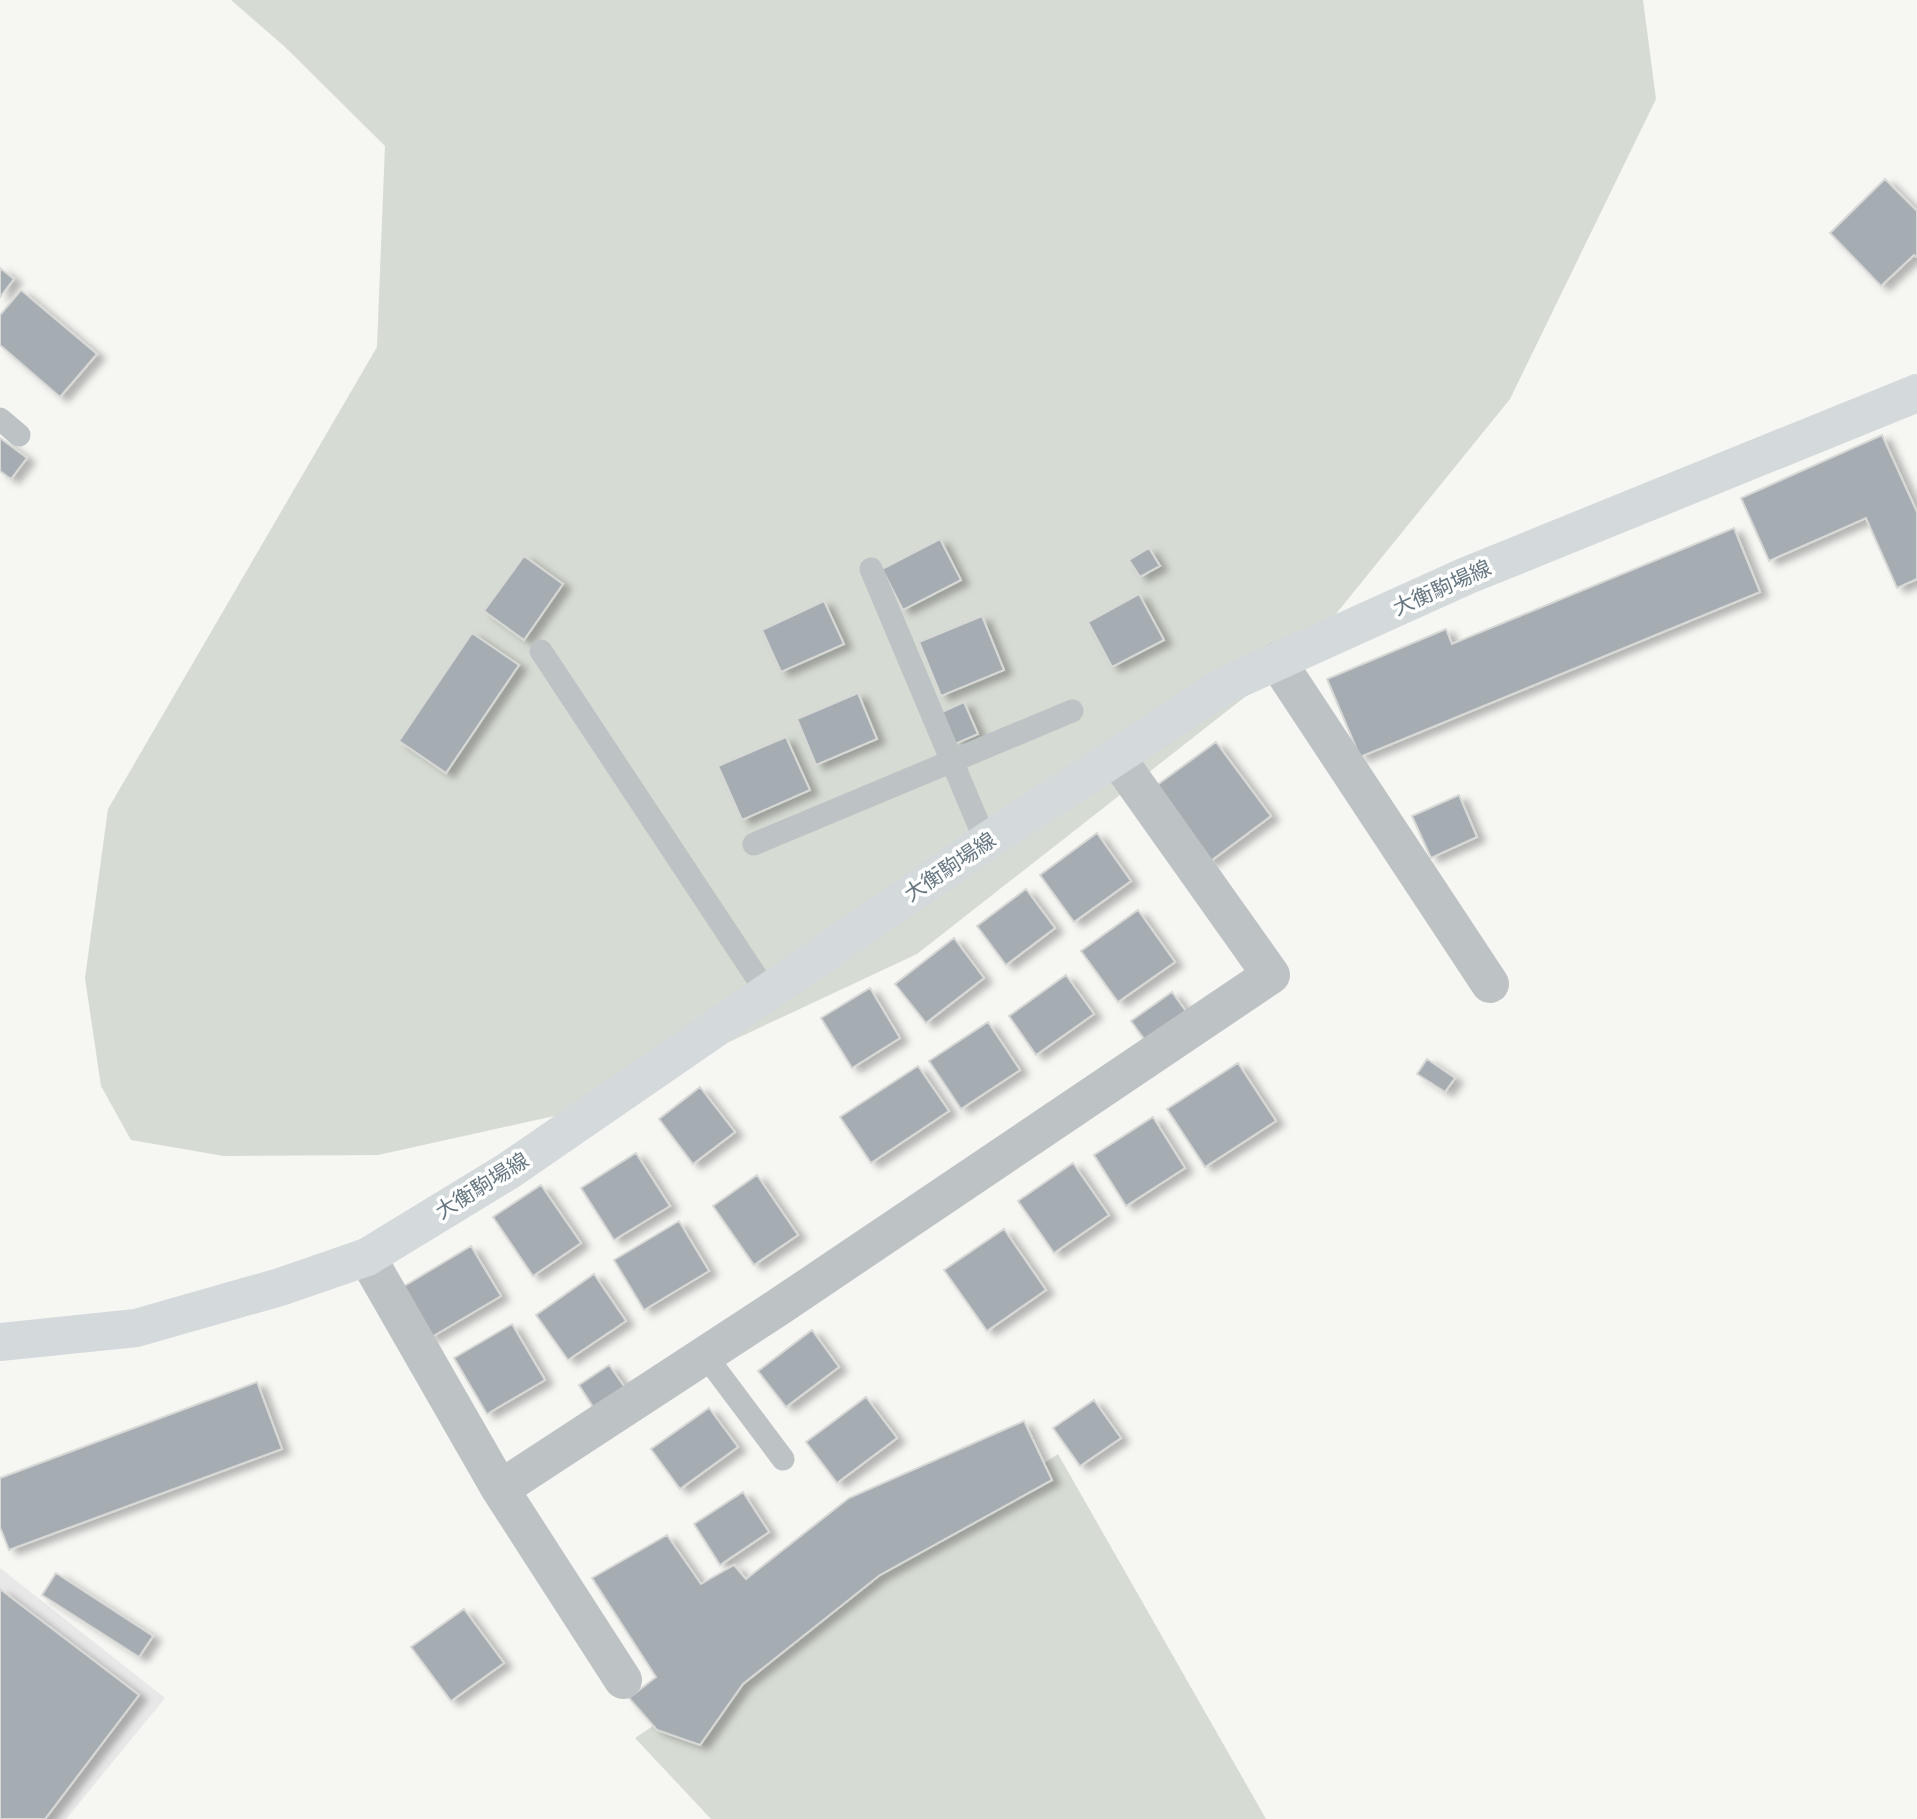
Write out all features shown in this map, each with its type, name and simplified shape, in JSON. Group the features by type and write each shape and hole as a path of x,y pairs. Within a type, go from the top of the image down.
{"main road":[{"name":"大衡駒場線","path":"0,1342 135,1328 281,1287 367,1257 508,1171 986,842 1225,685 1466,576 1917,393"}],"street":[{"path":"1277,662 1490,984"},
{"path":"500,1489 705,1355 1271,975 1117,758"},
{"path":"367,1257 500,1489 623,1680"}],"lane":[{"path":"0,419 19,435"},
{"path":"872,569 986,842"},
{"path":"541,650 767,993"},
{"path":"754,844 1072,711"},
{"path":"705,1355 783,1459"}],"shaded area":[{"path":"231,0 1643,0 1656,99 1510,399 1310,646 917,954 586,1109 378,1155 224,1156 131,1140 101,1086 85,978 108,809 377,347 385,146 284,46"},
{"path":"1058,1454 1266,1819 711,1819 635,1738"},
{"path":"0,1568 165,1698 66,1819 0,1819"}],"building":[{"path":"1885,179 1917,211 1917,257 1914,255 1881,286 1830,233"},
{"path":"0,268 14,279 0,297"},
{"path":"21,290 97,354 60,397 0,345 0,315"},
{"path":"1882,435 1917,512 1917,579 1897,588 1866,518 1769,561 1741,498"},
{"path":"0,438 27,458 11,479 0,471"},
{"path":"1734,528 1760,592 1360,757 1327,679 1446,629 1452,644"},
{"path":"940,539 961,580 903,610 882,569"},
{"path":"1149,548 1160,566 1140,577 1129,560"},
{"path":"524,556 563,584 524,640 484,611"},
{"path":"1139,594 1164,640 1112,667 1088,622"},
{"path":"824,601 844,644 781,672 762,630"},
{"path":"982,616 1004,670 941,696 919,642"},
{"path":"472,633 519,665 446,773 399,741"},
{"path":"858,693 877,739 816,765 797,719"},
{"path":"964,702 978,734 955,744 942,712"},
{"path":"786,737 810,790 742,820 718,766"},
{"path":"1216,742 1271,816 1208,863 1153,788"},
{"path":"1459,795 1477,837 1431,858 1412,816"},
{"path":"1097,833 1131,881 1074,922 1040,875"},
{"path":"1026,889 1055,928 1006,965 977,926"},
{"path":"1138,910 1175,962 1118,1002 1081,951"},
{"path":"954,938 984,978 926,1023 895,984"},
{"path":"1066,975 1094,1014 1036,1055 1009,1016"},
{"path":"870,988 900,1038 852,1068 821,1018"},
{"path":"1172,992 1188,1014 1147,1043 1131,1021"},
{"path":"988,1022 1020,1070 961,1109 929,1061"},
{"path":"1427,1059 1455,1078 1445,1092 1417,1074"},
{"path":"1238,1063 1276,1121 1205,1167 1167,1109"},
{"path":"918,1066 949,1111 871,1163 840,1117"},
{"path":"700,1087 735,1132 693,1164 659,1119"},
{"path":"1153,1117 1185,1168 1126,1206 1094,1155"},
{"path":"636,1153 670,1206 614,1240 581,1188"},
{"path":"1073,1163 1109,1215 1054,1253 1018,1201"},
{"path":"757,1175 798,1235 754,1265 713,1206"},
{"path":"541,1185 581,1243 533,1276 493,1217"},
{"path":"679,1221 709,1271 644,1310 614,1260"},
{"path":"1004,1229 1046,1290 987,1331 944,1270"},
{"path":"471,1246 501,1296 430,1338 401,1288"},
{"path":"594,1274 626,1321 568,1360 536,1315"},
{"path":"512,1324 545,1380 487,1414 454,1358"},
{"path":"812,1330 839,1367 786,1407 758,1371"},
{"path":"609,1365 626,1389 595,1410 579,1385"},
{"path":"257,1382 282,1449 9,1550 0,1527 0,1478"},
{"path":"866,1397 897,1438 837,1483 806,1442"},
{"path":"1094,1400 1121,1438 1080,1466 1053,1428"},
{"path":"709,1408 738,1447 680,1489 651,1449"},
{"path":"1024,1421 1052,1480 880,1575 743,1684 700,1745 657,1730 629,1698 656,1677 592,1578 667,1535 701,1584 734,1565 746,1579 849,1498"},
{"path":"743,1492 769,1532 720,1565 694,1524"},
{"path":"56,1573 153,1636 139,1657 42,1595"},
{"path":"0,1589 139,1695 45,1819 0,1819"},
{"path":"464,1609 504,1663 451,1701 411,1647"}]}
